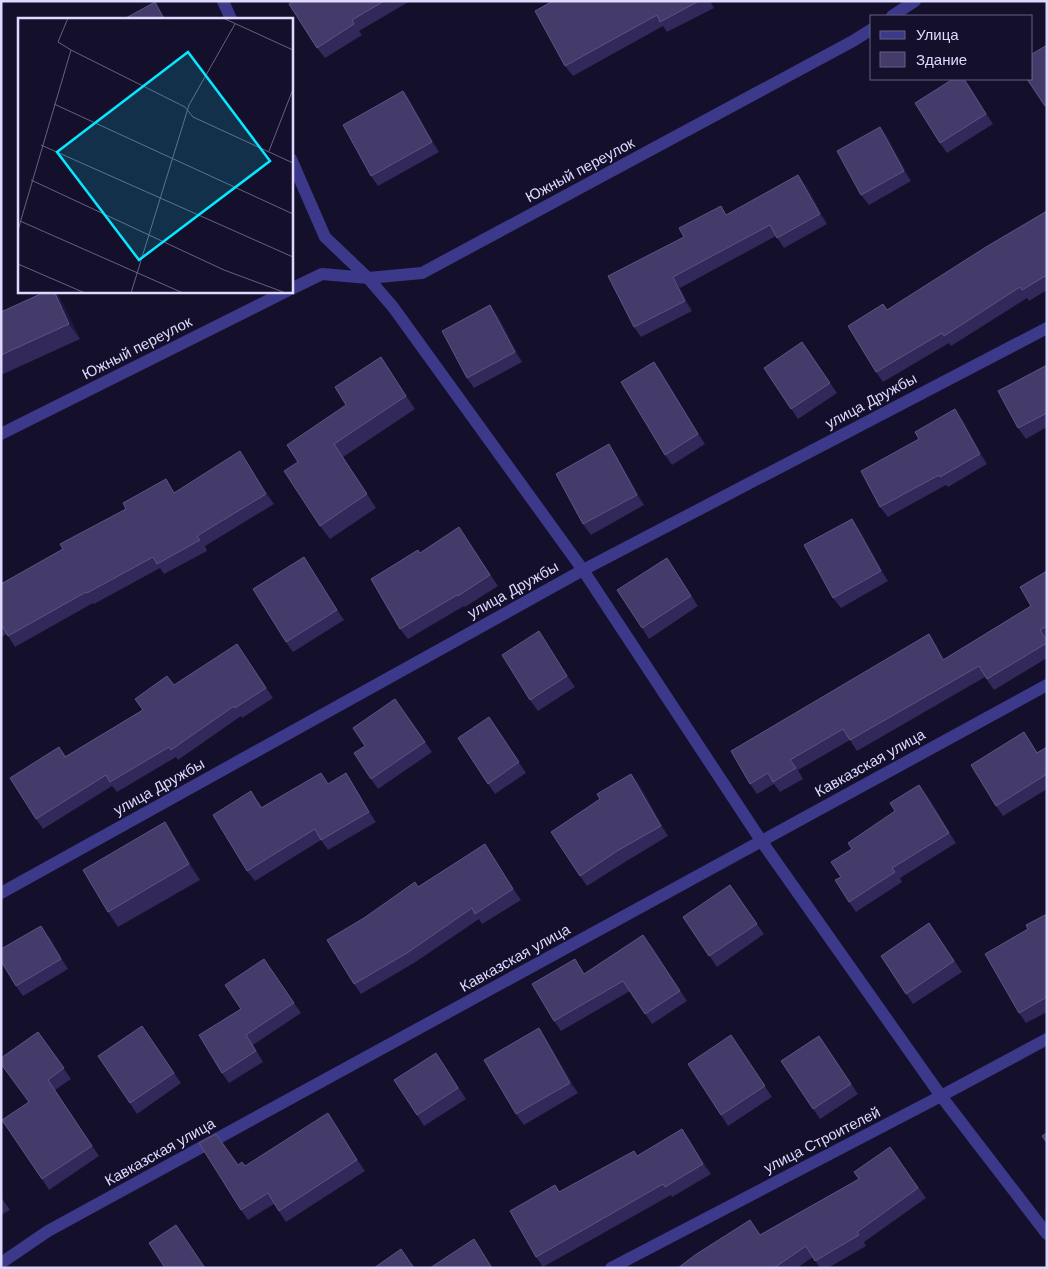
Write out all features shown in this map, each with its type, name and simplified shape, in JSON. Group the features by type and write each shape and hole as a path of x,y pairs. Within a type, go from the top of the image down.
{"street":[{"path":"223,1 231,18"},
{"path":"894,15 915,1"},
{"name":"Южный переулок","path":"292,289 322,274 368,278 422,273 870,30"},
{"path":"292,161 325,237 368,278 399,315 583,570 762,842 941,1096 1047,1234"},
{"name":"Южный переулок","path":"1,434 285,292"},
{"name":"улица Дружбы","path":"1,893 583,570 1047,328"},
{"name":"Кавказская улица","path":"1,1263 48,1231 1047,685"},
{"name":"улица Строителей","path":"611,1268 1047,1039"}],"building":[{"path":"293,1 384,1 352,20 354,24 317,48 289,4"},
{"path":"553,1 699,1 660,22 657,15 565,66 535,11"},
{"path":"155,2 163,18 126,18"},
{"path":"1047,45 1047,105 1045,106 1028,80 1033,80 1033,53"},
{"path":"951,80 965,80 986,114 940,143 915,103"},
{"path":"403,91 432,142 371,176 343,125"},
{"path":"880,127 904,171 861,195 837,151"},
{"path":"798,175 820,214 777,238 770,225 673,277 685,301 634,327 608,276 684,237 679,228 721,206 726,215"},
{"path":"1047,211 1047,275 1022,290 1020,287 944,336 942,333 876,372 848,326 883,304 887,310"},
{"path":"45,292 54,292 69,324 1,355 1,312"},
{"path":"490,305 515,352 467,378 442,331"},
{"path":"802,342 830,383 791,409 764,368"},
{"path":"381,357 406,396 334,444 367,494 320,526 284,471 298,462 287,445 346,405 335,387"},
{"path":"654,362 698,434 665,455 621,382"},
{"path":"1047,365 1047,413 1018,428 998,391"},
{"path":"955,409 980,454 940,477 939,475 880,507 861,471 919,439 915,432"},
{"path":"609,444 637,495 583,524 556,474"},
{"path":"240,451 266,494 197,536 200,540 157,564 153,557 8,636 1,624 1,584 63,549 60,544 126,509 123,503 166,479 174,493"},
{"path":"852,519 881,571 833,598 804,545"},
{"path":"459,527 490,575 458,596 400,629 371,579 418,550 420,553"},
{"path":"304,557 337,610 286,642 253,589"},
{"path":"667,558 691,596 642,628 617,590"},
{"path":"1047,571 1047,626 1040,630 1047,643 987,679 979,666 850,740 843,729 790,760 796,768 773,782 768,773 750,784 731,751 929,634 943,660 1031,606 1020,587"},
{"path":"539,631 567,676 530,700 502,655"},
{"path":"237,644 266,688 235,708 234,706 171,750 169,747 110,782 106,775 36,819 10,778 59,747 65,757 143,710 135,699 167,676 174,685"},
{"path":"395,699 425,742 371,779 354,753 365,746 353,728"},
{"path":"489,717 519,762 488,784 458,738"},
{"path":"1024,732 1037,753 1047,747 1047,774 996,806 971,765"},
{"path":"321,773 328,784 346,773 369,812 321,840 315,829 247,871 213,815 251,791 261,808"},
{"path":"631,774 661,826 617,851 580,876 551,832 600,799 597,794"},
{"path":"919,785 949,833 892,868 895,872 849,902 835,880 841,877 831,862 852,849 848,843 895,811 890,803"},
{"path":"165,822 189,864 108,912 83,870"},
{"path":"485,844 513,889 475,914 472,908 407,953 354,984 327,940 364,918 415,882 418,887"},
{"path":"730,885 757,924 709,956 683,917"},
{"path":"1047,914 1047,997 1019,1013 985,954 1028,929 1026,925"},
{"path":"929,923 954,961 906,994 881,956"},
{"path":"41,926 61,959 16,986 1,961 1,949"},
{"path":"643,935 680,991 645,1014 623,981 554,1021 532,984 575,959 584,974"},
{"path":"264,959 294,1003 246,1035 256,1051 222,1073 199,1035 241,1009 225,985"},
{"path":"142,1026 174,1073 130,1103 98,1056"},
{"path":"539,1028 570,1083 516,1114 484,1060"},
{"path":"38,1032 64,1068 48,1080 92,1146 42,1179 2,1120 29,1102 1,1064 1,1058"},
{"path":"731,1035 765,1086 721,1115 688,1064"},
{"path":"819,1036 851,1084 813,1109 781,1061"},
{"path":"436,1053 458,1088 417,1115 394,1080"},
{"path":"328,1113 357,1160 279,1211 268,1193 241,1210 199,1143 216,1134 238,1165 242,1162 245,1166"},
{"path":"682,1129 703,1164 665,1187 663,1184 536,1257 510,1211 555,1185 559,1192 634,1151 637,1156"},
{"path":"1047,1133 1047,1143 1042,1136"},
{"path":"890,1147 918,1188 857,1232 859,1235 815,1261 806,1246 774,1268 678,1268 750,1220 760,1235 859,1179 854,1172"},
{"path":"176,1225 205,1268 165,1268 149,1243"},
{"path":"474,1239 492,1268 430,1268"},
{"path":"401,1249 414,1268 374,1268"}]}
